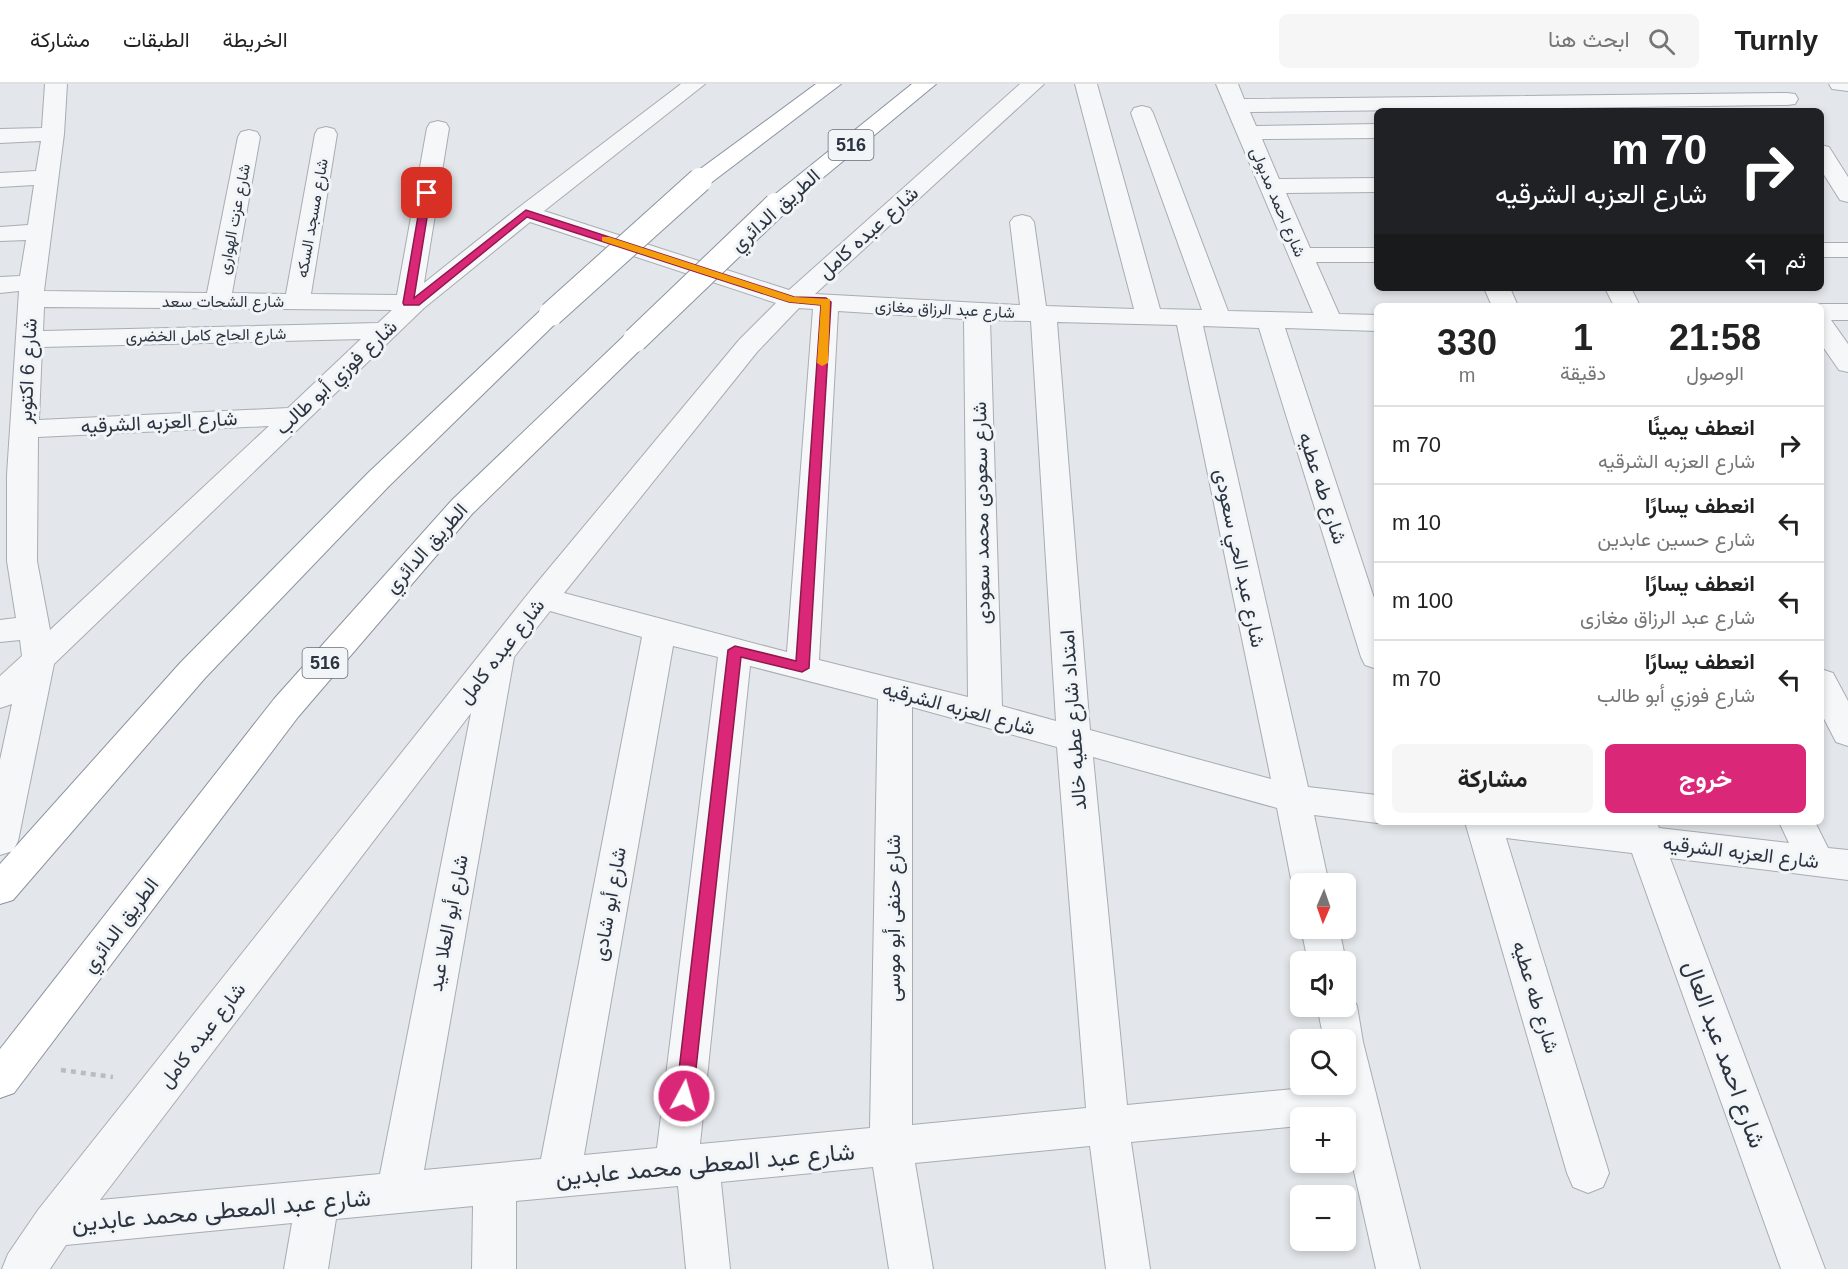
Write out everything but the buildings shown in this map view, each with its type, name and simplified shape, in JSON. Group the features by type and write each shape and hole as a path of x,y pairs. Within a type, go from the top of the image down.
{"highway":[{"path":"0,889 193,670 379,479 551,314 700,180 830,84"},
{"name":"الطريق الدائري","path":"6,1072 286,708 462,507 776,205 925,84"}],"street":[{"name":"شارع 6 اكتوبر","path":"36,643 11,562 11,476 24,429 13,375 28,339 39,232 53,134 56,84"},
{"name":"شارع فوزي أبو طالب","path":"0,696 36,643 294,416 412,303 694,84"},
{"name":"شارع عبده كامل","path":"24,1269 54,1225 542,598 748,346 793,300 1033,84"},
{"path":"1086,84 1149,316"},
{"name":"شارع احمد مدبولى","path":"1227,84 1329,321"},
{"path":"1840,84 1848,84"},
{"path":"1237,106 1786,98"},
{"path":"1142,112 1218,318"},
{"path":"412,303 438,128"},
{"path":"1248,132 1374,131"},
{"path":"0,136 53,134"},
{"name":"شارع مسجد السكه","path":"297,302 326,134"},
{"name":"شارع عزت الهوارى","path":"218,301 249,137"},
{"path":"1824,159 1836,186"},
{"path":"0,180 46,178"},
{"path":"1271,186 1374,185"},
{"name":"شارع عبد الرزاق مغازى","path":"526,213 793,300 977,312 1374,323"},
{"name":"امتداد شارع عطيه خالد","path":"1022,222 1038,314 1108,1126 1128,1269"},
{"path":"0,234 39,232"},
{"path":"1824,250 1848,250"},
{"path":"1301,255 1374,255"},
{"name":"شارع الشحات سعد","path":"0,285 32,291 218,301 412,303"},
{"path":"802,668 826,302"},
{"name":"شارع سعودى محمد سعودى","path":"977,312 985,714"},
{"path":"1824,312 1848,312"},
{"name":"شارع عبد الحي سعودى","path":"1188,317 1309,873"},
{"name":"شارع طه عطيه","path":"1269,319 1374,648"},
{"path":"1824,328 1848,364"},
{"name":"شارع الحاج كامل الخضرى","path":"28,339 384,331"},
{"name":"شارع العزبه الشرقيه","path":"24,429 294,416"},
{"name":"شارع العزبه الشرقيه","path":"542,598 659,631 985,714 1293,799 1374,809"},
{"path":"0,631 36,643 0,841"},
{"name":"شارع أبو شادى","path":"559,1177 659,631"},
{"path":"708,1269 687,1166 735,650"},
{"name":"شارع أبو العلا عيد","path":"398,1193 499,653"},
{"path":"1824,687 1848,733"},
{"name":"شارع حنفى أبو موسى","path":"895,690 891,1146 911,1269"},
{"name":"شارع طه عطيه","path":"1484,825 1588,1173"},
{"name":"شارع العزبه الشرقيه","path":"1542,825 1643,831 1832,863"},
{"path":"1800,825 1832,863"},
{"name":"شارع احمد عبد العال","path":"1643,831 1803,1269"},
{"path":"1356,1095 1398,1269"},
{"name":"شارع عبد المعطى محمد عابدين","path":"54,1225 1357,1102"},
{"path":"494,1269 495,1184"},
{"path":"306,1269 317,1201"}],"path":[{"path":"6,1072 116,1077"}],"slow traffic":[{"path":"605,239 793,300 826,302 822,363"}],"route":[{"path":"427,193 408,303 415,303 526,213 793,300 826,302 802,668 735,650 684,1096"}]}
